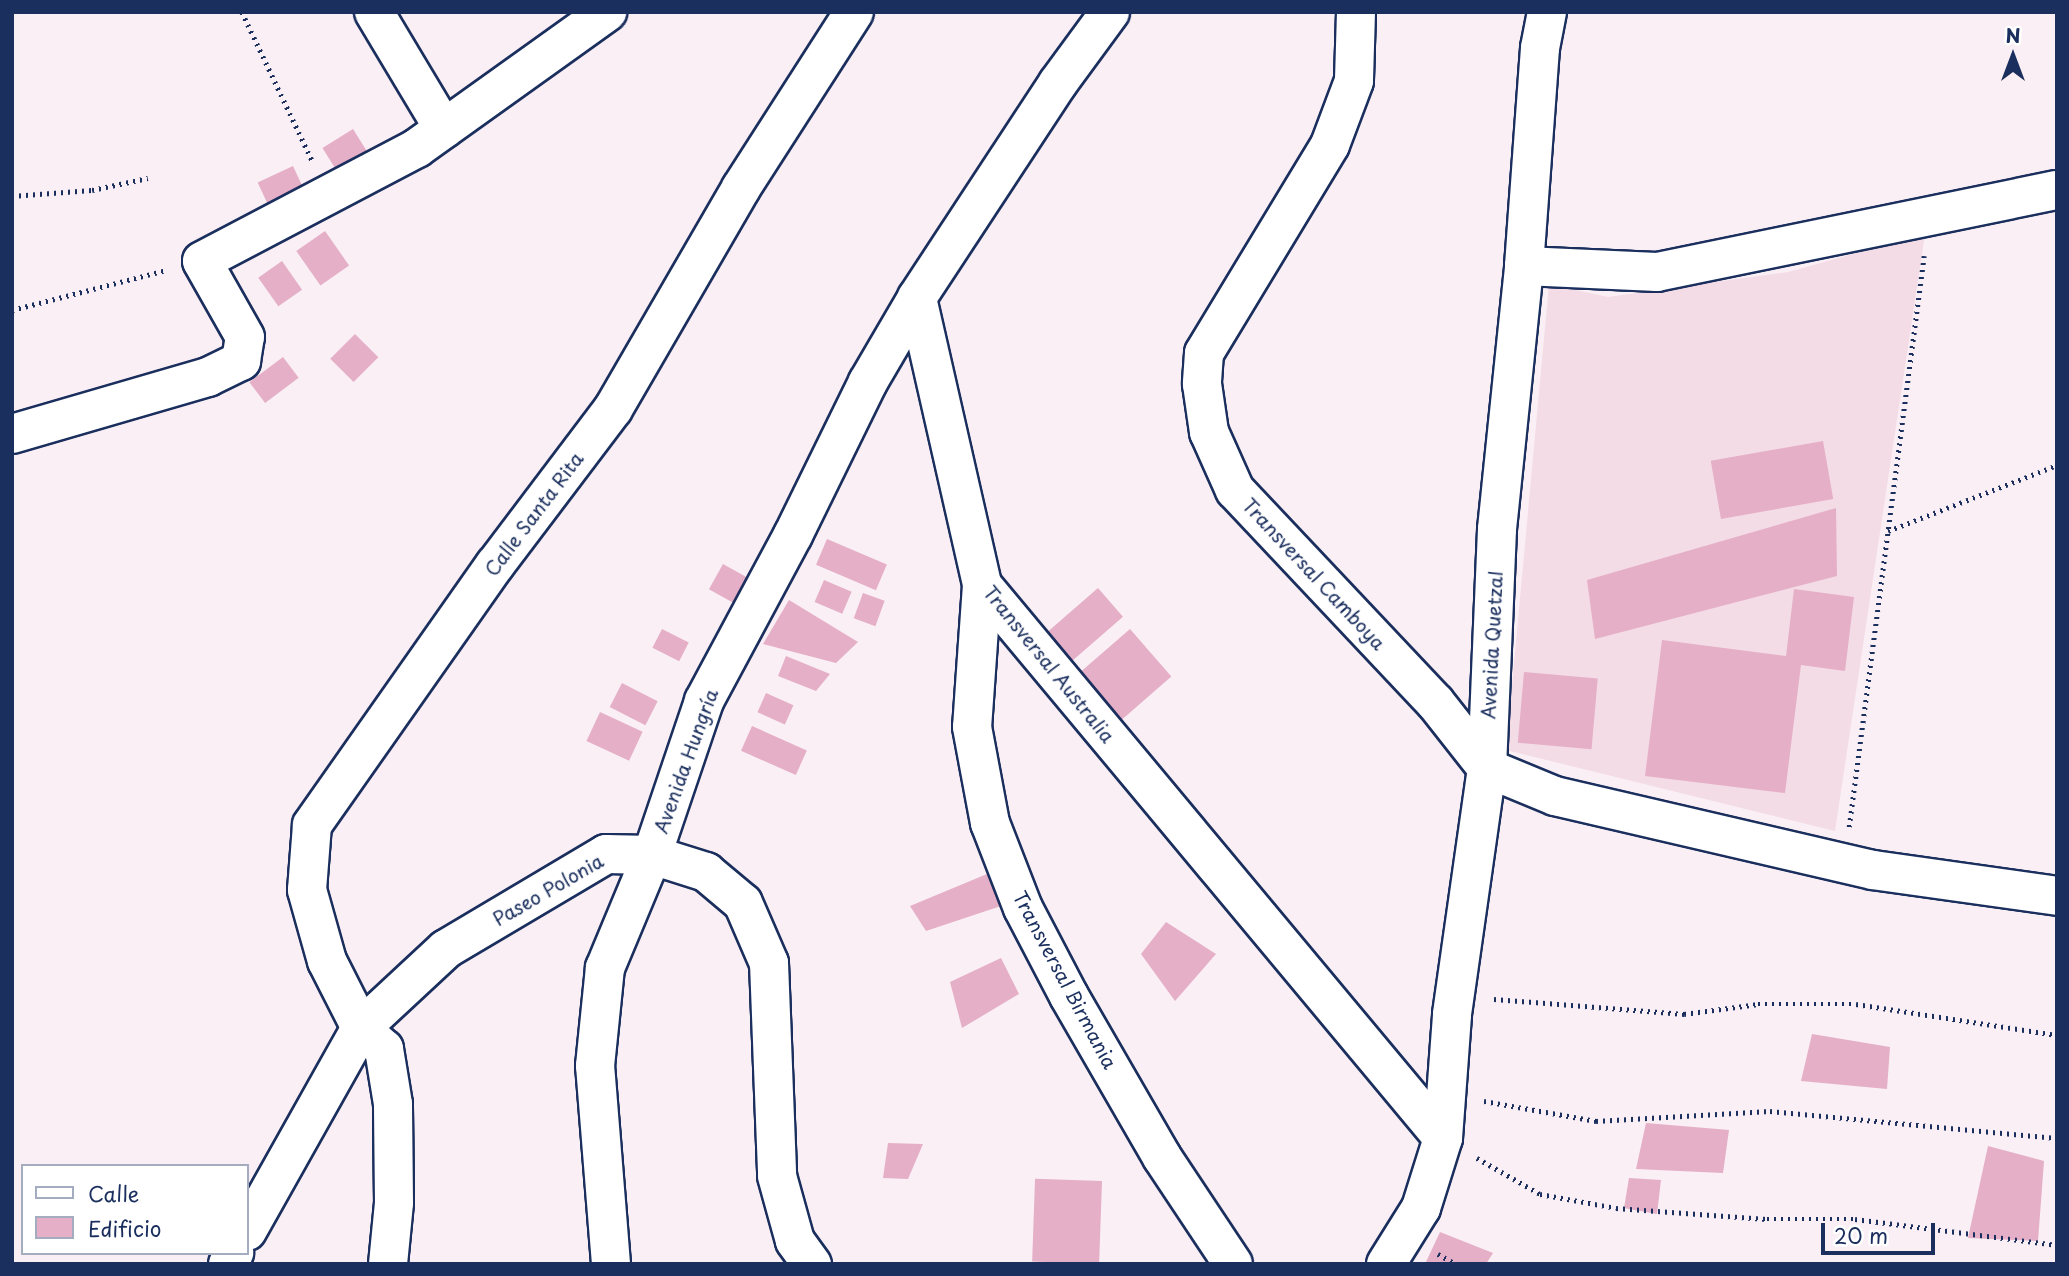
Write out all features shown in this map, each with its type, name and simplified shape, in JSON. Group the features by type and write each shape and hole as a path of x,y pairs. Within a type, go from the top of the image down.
{"street":[{"path":"374,12 444,129"},
{"path":"12,434 208,377 241,361 245,337 202,261 328,195 444,129 607,12"},
{"name":"Calle Santa Rita","path":"388,1264 394,1203 393,1104 384,1049 361,1028 327,961 307,890 312,825 495,565 613,410 741,188 854,12"},
{"path":"917,298 1058,83 1110,12"},
{"name":"Transversal Camboya","path":"1356,12 1354,81 1330,145 1204,352 1202,384 1209,432 1235,490 1435,702 1487,768"},
{"name":"Avenida Quetzal","path":"1386,1264 1420,1208 1443,1138 1454,996 1487,768 1497,529 1524,266 1540,48 1547,12"},
{"path":"1524,266 1657,272 2057,190"},
{"name":"Transversal Australia","path":"917,298 982,584 1443,1138"},
{"name":"Avenida Hungría","path":"611,1264 595,1066 605,968 652,855 704,701 868,382 917,298"},
{"name":"Transversal Birmania","path":"982,584 972,727 990,823 1023,908 1069,996 1162,1157 1233,1264"},
{"path":"1487,768 1555,796 1844,863 2057,896"},
{"name":"Paseo Polonia","path":"248,1229 361,1028 446,949 606,854 652,855 706,872 743,903 769,963 777,1176 795,1241 812,1264"}],"path":[{"path":"242,12 328,195"},
{"path":"12,196 92,190 148,178"},
{"path":"1844,863 1930,214"},
{"path":"12,310 202,261"},
{"path":"1888,531 2057,465"},
{"path":"1454,996 1684,1014 1758,1004 1856,1004 2057,1035"},
{"path":"1446,1091 1507,1108 1596,1121 1770,1111 1928,1122 2057,1138"},
{"path":"1443,1138 1540,1194 1616,1208 1767,1219 1855,1219 2057,1245"}],"shaded area":[{"path":"1925,234 1835,831 1506,750 1549,284 1608,297 1788,272"}],"building":[{"path":"353,129 373,161 343,180 322,148"},
{"path":"293,166 307,196 272,212 258,182"},
{"path":"325,231 349,265 320,285 296,251"},
{"path":"282,261 302,290 278,306 258,278"},
{"path":"355,334 378,357 354,382 330,359"},
{"path":"283,357 299,378 265,403 249,382"},
{"path":"1823,441 1833,499 1721,519 1711,461"},
{"path":"1836,508 1837,576 1595,639 1587,580"},
{"path":"827,539 887,564 876,590 816,565"},
{"path":"723,564 757,583 743,608 709,589"},
{"path":"824,580 852,592 842,614 815,602"},
{"path":"1098,588 1123,617 1063,669 1038,640"},
{"path":"1794,589 1854,597 1845,671 1801,665 1785,793 1645,776 1662,640 1786,656"},
{"path":"863,593 885,601 875,626 854,618"},
{"path":"789,600 858,642 836,663 763,644"},
{"path":"662,629 689,643 679,661 652,648"},
{"path":"1130,629 1171,677 1114,726 1073,679"},
{"path":"786,656 830,674 816,691 778,676"},
{"path":"1524,672 1598,678 1592,749 1518,743"},
{"path":"622,683 658,701 645,725 610,707"},
{"path":"766,693 793,705 785,724 757,712"},
{"path":"600,712 643,732 629,761 586,741"},
{"path":"752,726 807,750 796,775 741,751"},
{"path":"987,874 1001,906 926,931 910,906"},
{"path":"1166,922 1216,954 1175,1001 1141,954"},
{"path":"1001,958 1019,994 962,1028 950,982"},
{"path":"1812,1034 1890,1047 1887,1089 1801,1081"},
{"path":"1646,1123 1729,1130 1723,1173 1636,1169"},
{"path":"888,1143 923,1144 908,1179 883,1178"},
{"path":"1988,1146 2044,1161 2038,1241 1968,1238"},
{"path":"1629,1178 1661,1180 1657,1214 1624,1208"},
{"path":"1035,1179 1102,1181 1099,1264 1032,1262"},
{"path":"1440,1232 1493,1253 1486,1264 1425,1264"}]}
